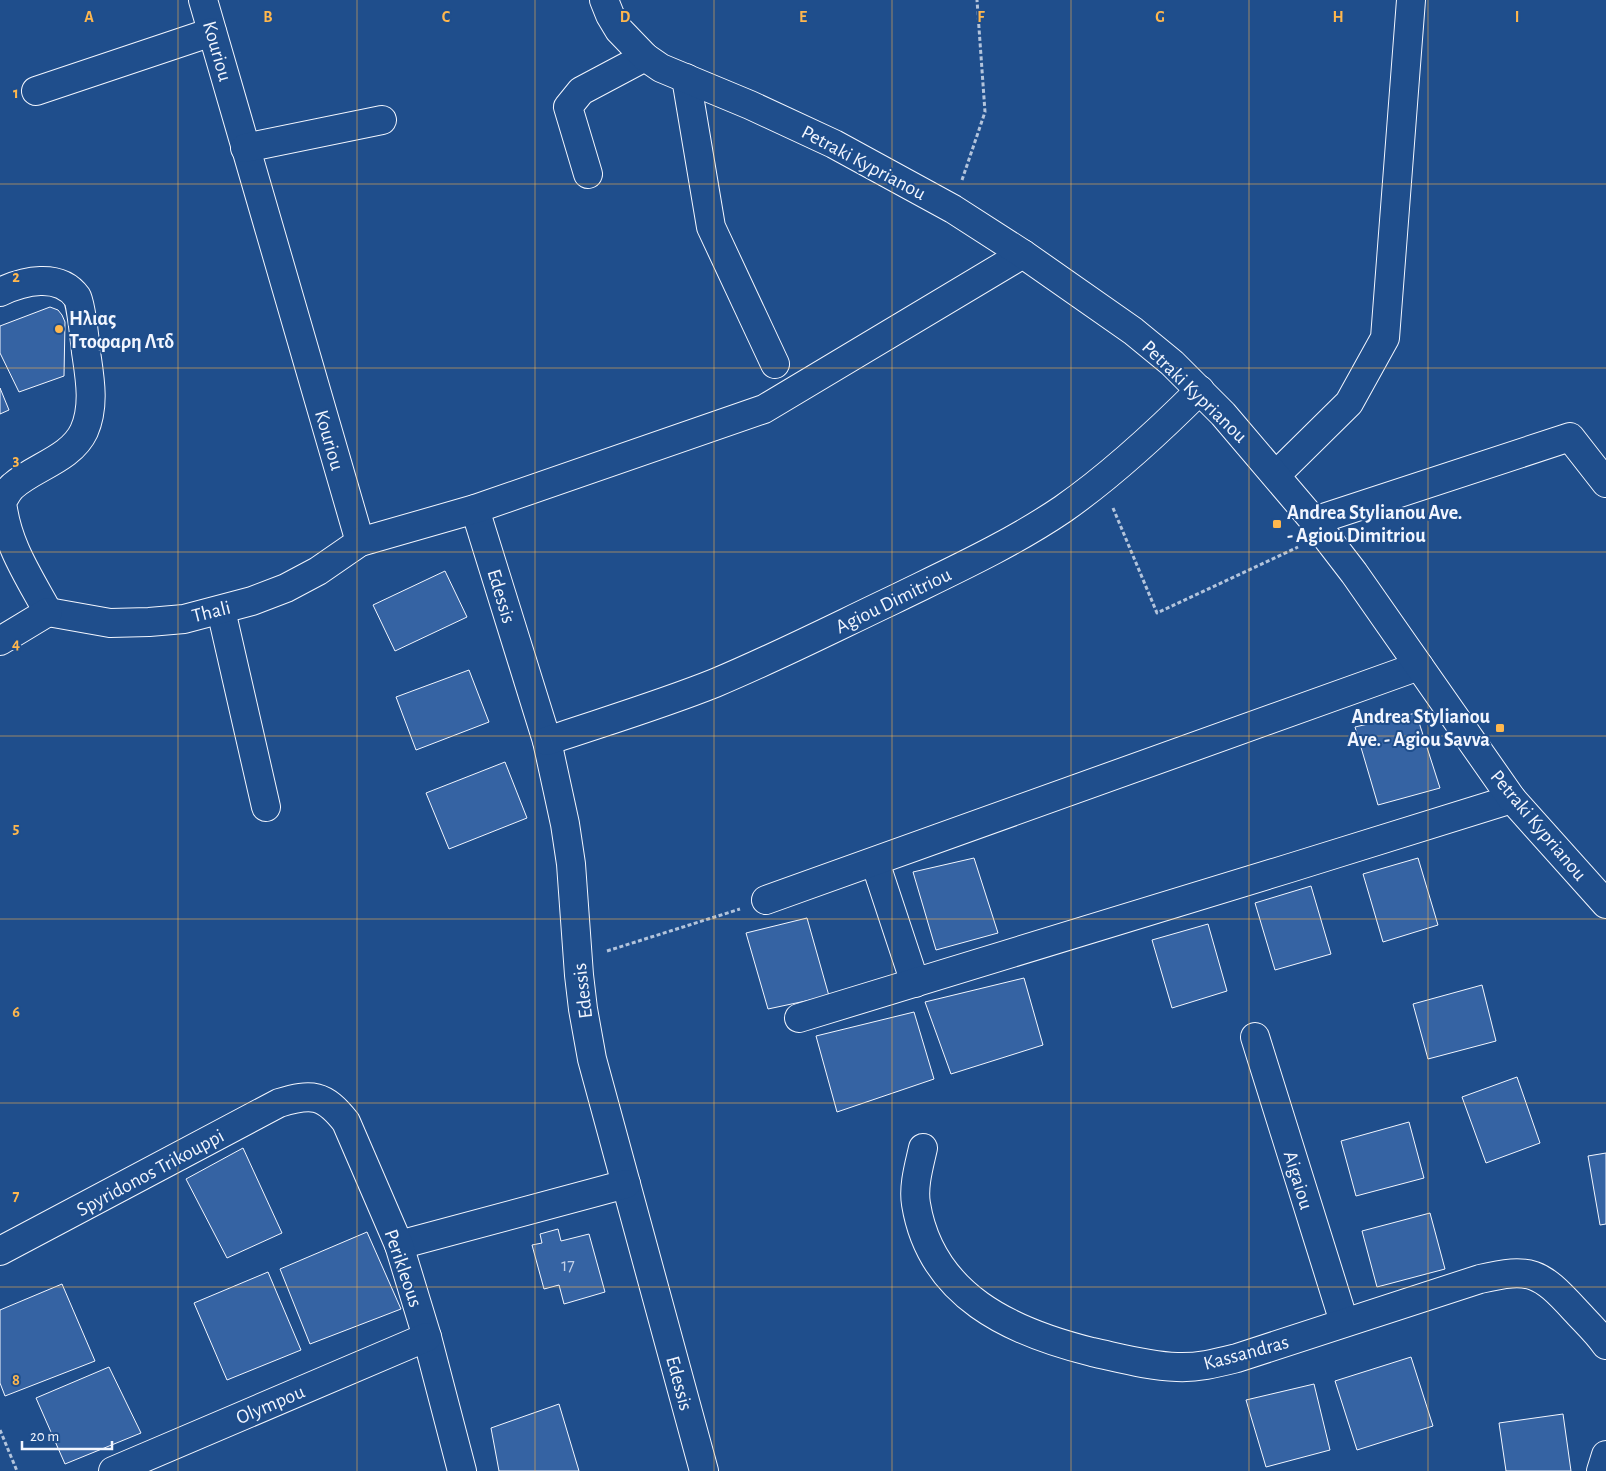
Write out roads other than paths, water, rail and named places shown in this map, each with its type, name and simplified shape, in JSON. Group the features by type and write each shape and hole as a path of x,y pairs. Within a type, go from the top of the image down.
{"street":[{"name":"Kouriou","path":"203,0 360,542"},
{"name":"Petraki Kyprianou","path":"604,0 619,30 646,57 661,68 750,105 834,144 952,209 1023,254 1133,331 1172,363 1200,390 1319,528 1354,573 1512,799 1606,904"},
{"path":"1276,476 1349,403 1386,338 1411,0"},
{"path":"36,91 212,32"},
{"path":"588,174 568,106 581,91 646,57"},
{"path":"686,78 711,227 775,364"},
{"path":"246,148 382,120"},
{"path":"360,542 475,509 764,410 1023,254"},
{"path":"0,292 28,283 47,280 63,284 78,298 91,385 90,411 83,432 70,449 12,487 2,502 4,519 12,545 48,612 0,641"},
{"name":"Agiou Dimitriou","path":"547,741 656,705 714,683 935,580 996,548 1062,509 1101,480 1158,432 1200,390"},
{"path":"1319,528 1570,436 1606,482"},
{"name":"Edessis","path":"475,509 547,741 565,824 571,864 583,1009 592,1059 704,1471"},
{"name":"Thali","path":"48,612 110,623 184,619 252,601 286,588 318,571 360,542"},
{"path":"221,610 266,807"},
{"path":"766,900 1419,666"},
{"path":"799,1018 1512,799"},
{"path":"875,862 914,983"},
{"name":"Aigaiou","path":"1254,1038 1344,1322"},
{"name":"Perikleous","path":"301,1097 317,1098 335,1108 346,1122 398,1245 427,1338 462,1471"},
{"name":"Spyridonos Trikouppi","path":"0,1251 279,1104 301,1097"},
{"name":"Kassandras","path":"922,1148 915,1202 920,1225 938,1264 950,1280 983,1309 1030,1334 1066,1346 1153,1365 1179,1367 1207,1365 1237,1358 1480,1279 1514,1272 1530,1274 1554,1287 1606,1345"},
{"path":"398,1245 626,1184"},
{"name":"Olympou","path":"113,1471 427,1338"},
{"path":"1601,1471 1606,1455"}],"place":[{"name":"Ηλιας Ττοφαρη Λτδ","path":"59,329"},
{"name":"Andrea Stylianou Ave. - Agiou Dimitriou","path":"1277,524"},
{"name":"Andrea Stylianou Ave. - Agiou Savva","path":"1500,728"}]}
